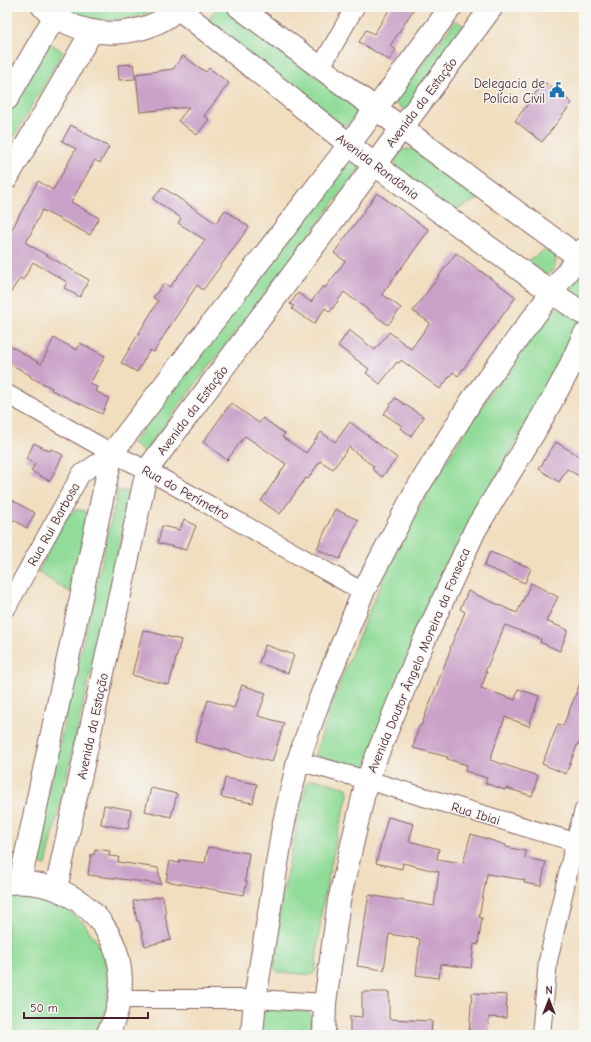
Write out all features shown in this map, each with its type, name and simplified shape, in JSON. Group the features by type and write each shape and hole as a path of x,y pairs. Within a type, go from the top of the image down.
{"street":[{"path":"239,7 402,128 582,256 551,292 472,400 415,492 363,592 318,701 298,761 283,827 255,999 252,1035"},
{"path":"321,67 355,7"},
{"path":"107,1035 115,1021 121,999 122,980 120,966 112,941 103,924 90,910 74,897 56,888 38,884 13,882 112,453 349,145 451,7"},
{"name":"Avenida da Estação","path":"56,888 147,470 492,7"},
{"path":"7,99 49,12 67,23 92,31 111,33 129,32 141,29 164,19 179,8"},
{"name":"Avenida Rondônia","path":"179,8 375,165 551,292 584,314"},
{"path":"7,178 92,31"},
{"name":"Avenida Doutor Ângelo Moreira da Fonseca","path":"324,1035 325,1003 339,901 366,780 418,654 475,530 536,431 567,373 584,335"},
{"name":"Rua do Perímetro","path":"7,394 112,453 147,470 363,592"},
{"name":"Rua Rui Barbosa","path":"7,607 81,474 112,453"},
{"name":"Rua Ibiai","path":"298,761 366,780 580,845"},
{"path":"541,1035 548,961 580,845 584,810"},
{"path":"121,999 255,999 325,1003"}],"green space":[{"path":"64,7 159,7 133,18 123,20 102,20 82,16"},
{"path":"224,7 352,104 355,110 353,120 344,125 337,123 210,24 211,14 215,10"},
{"path":"456,20 468,29 406,111 394,102"},
{"path":"49,42 63,52 7,149 7,115"},
{"path":"405,149 413,149 479,199 452,211 396,167 396,156"},
{"path":"350,159 361,167 144,452 132,443"},
{"path":"545,250 556,257 556,263 551,272 546,275 522,264"},
{"path":"584,275 584,300 575,295 572,288 575,280"},
{"path":"556,307 583,322 445,570 417,628 365,769 315,755 340,682 369,611 400,543 435,480 464,433 543,318"},
{"path":"118,490 132,493 46,865 32,862"},
{"path":"74,510 83,510 88,516 73,594 38,572 65,517"},
{"path":"314,779 347,788 348,795 337,836 322,908 315,972 311,975 278,972 274,968 280,909 307,782"},
{"path":"28,895 58,903 83,922 101,948 109,979 106,1010 94,1035 7,1035 7,896"},
{"path":"267,1008 307,1011 312,1016 311,1035 260,1035 260,1014"}],"building":[{"path":"391,7 415,7 390,46 396,50 389,60 359,42 366,30 374,34"},
{"path":"183,56 206,72 209,68 229,83 204,116 209,119 197,135 178,121 189,107 140,112 136,74 173,69"},
{"path":"133,64 135,79 119,80 118,65"},
{"path":"544,82 572,103 542,142 515,121"},
{"path":"71,125 109,147 100,163 95,160 71,202 99,218 90,235 42,210 26,243 89,280 80,297 64,288 67,282 33,262 23,280 20,278 7,298 7,238 38,181 53,190 76,149 62,141"},
{"path":"162,187 216,223 225,210 249,227 203,290 197,285 154,352 150,350 137,372 121,363 158,301 153,298 164,283 170,287 205,240 178,223 181,218 153,199"},
{"path":"377,193 429,230 382,294 401,308 388,325 344,292 330,312 325,308 314,324 292,309 294,306 290,304 298,293 311,302 323,286 325,288 345,261 334,253"},
{"path":"456,253 516,297 458,376 453,372 440,389 401,360 399,363 397,362 380,384 366,373 369,369 338,346 349,330 375,350 389,332 411,349 430,323 413,311"},
{"path":"54,338 77,350 80,343 105,356 90,384 97,387 95,391 109,398 102,414 51,390 52,388 30,377 31,376 7,362 7,344 41,364"},
{"path":"395,398 424,417 411,436 400,428 402,426 384,414"},
{"path":"231,403 259,423 263,418 285,434 282,437 306,453 321,432 335,442 350,422 397,458 382,477 372,469 374,467 349,447 333,469 320,461 308,479 306,478 280,514 261,501 286,464 245,436 227,460 203,442"},
{"path":"556,442 584,459 584,479 567,469 559,482 539,469"},
{"path":"34,443 50,451 51,449 63,455 50,481 31,471 35,464 26,459"},
{"path":"7,497 35,513 27,528 7,516"},
{"path":"335,509 358,520 340,559 317,549"},
{"path":"184,519 196,526 186,550 158,543 162,526 180,530"},
{"path":"490,552 531,568 525,583 484,566"},
{"path":"531,583 558,597 546,621 568,630 560,651 540,642 541,639 505,625 485,672 487,672 481,688 515,700 518,689 539,696 529,726 505,717 490,760 538,776 532,796 506,788 505,790 485,783 487,778 465,771 467,765 447,759 448,757 413,748 419,726 421,726 465,612 460,609 468,591 517,613"},
{"path":"143,630 181,640 169,685 132,675"},
{"path":"265,645 294,655 288,673 259,663"},
{"path":"583,676 584,732 566,774 542,764 558,724 563,726"},
{"path":"242,685 266,693 258,716 284,723 272,762 195,742 208,700 234,708"},
{"path":"225,778 257,784 253,803 221,797"},
{"path":"151,788 177,794 171,817 145,811"},
{"path":"104,805 131,810 128,829 101,824"},
{"path":"388,817 414,824 409,841 439,849 437,859 463,863 471,834 506,845 505,847 526,851 525,858 546,862 541,886 524,883 525,880 487,874 479,917 482,918 478,945 474,944 471,968 441,964 439,978 416,975 420,939 389,934 384,970 357,966 369,895 434,906 439,872 403,863 402,869 376,863"},
{"path":"208,847 249,853 245,881 247,881 244,895 166,881 170,861 179,863 180,860 205,863"},
{"path":"95,849 110,851 109,856 119,857 118,862 158,868 161,884 88,875 91,854 94,855"},
{"path":"163,896 165,916 171,940 145,946 139,921 137,921 133,901"},
{"path":"362,992 389,992 389,1019 432,1021 431,1035 350,1034 350,1016 362,1017"},
{"path":"472,993 507,995 506,1018 489,1017 488,1035 469,1035"}],"place":[{"name":"Delegacia de Polícia Civil","path":"557,90"}]}
